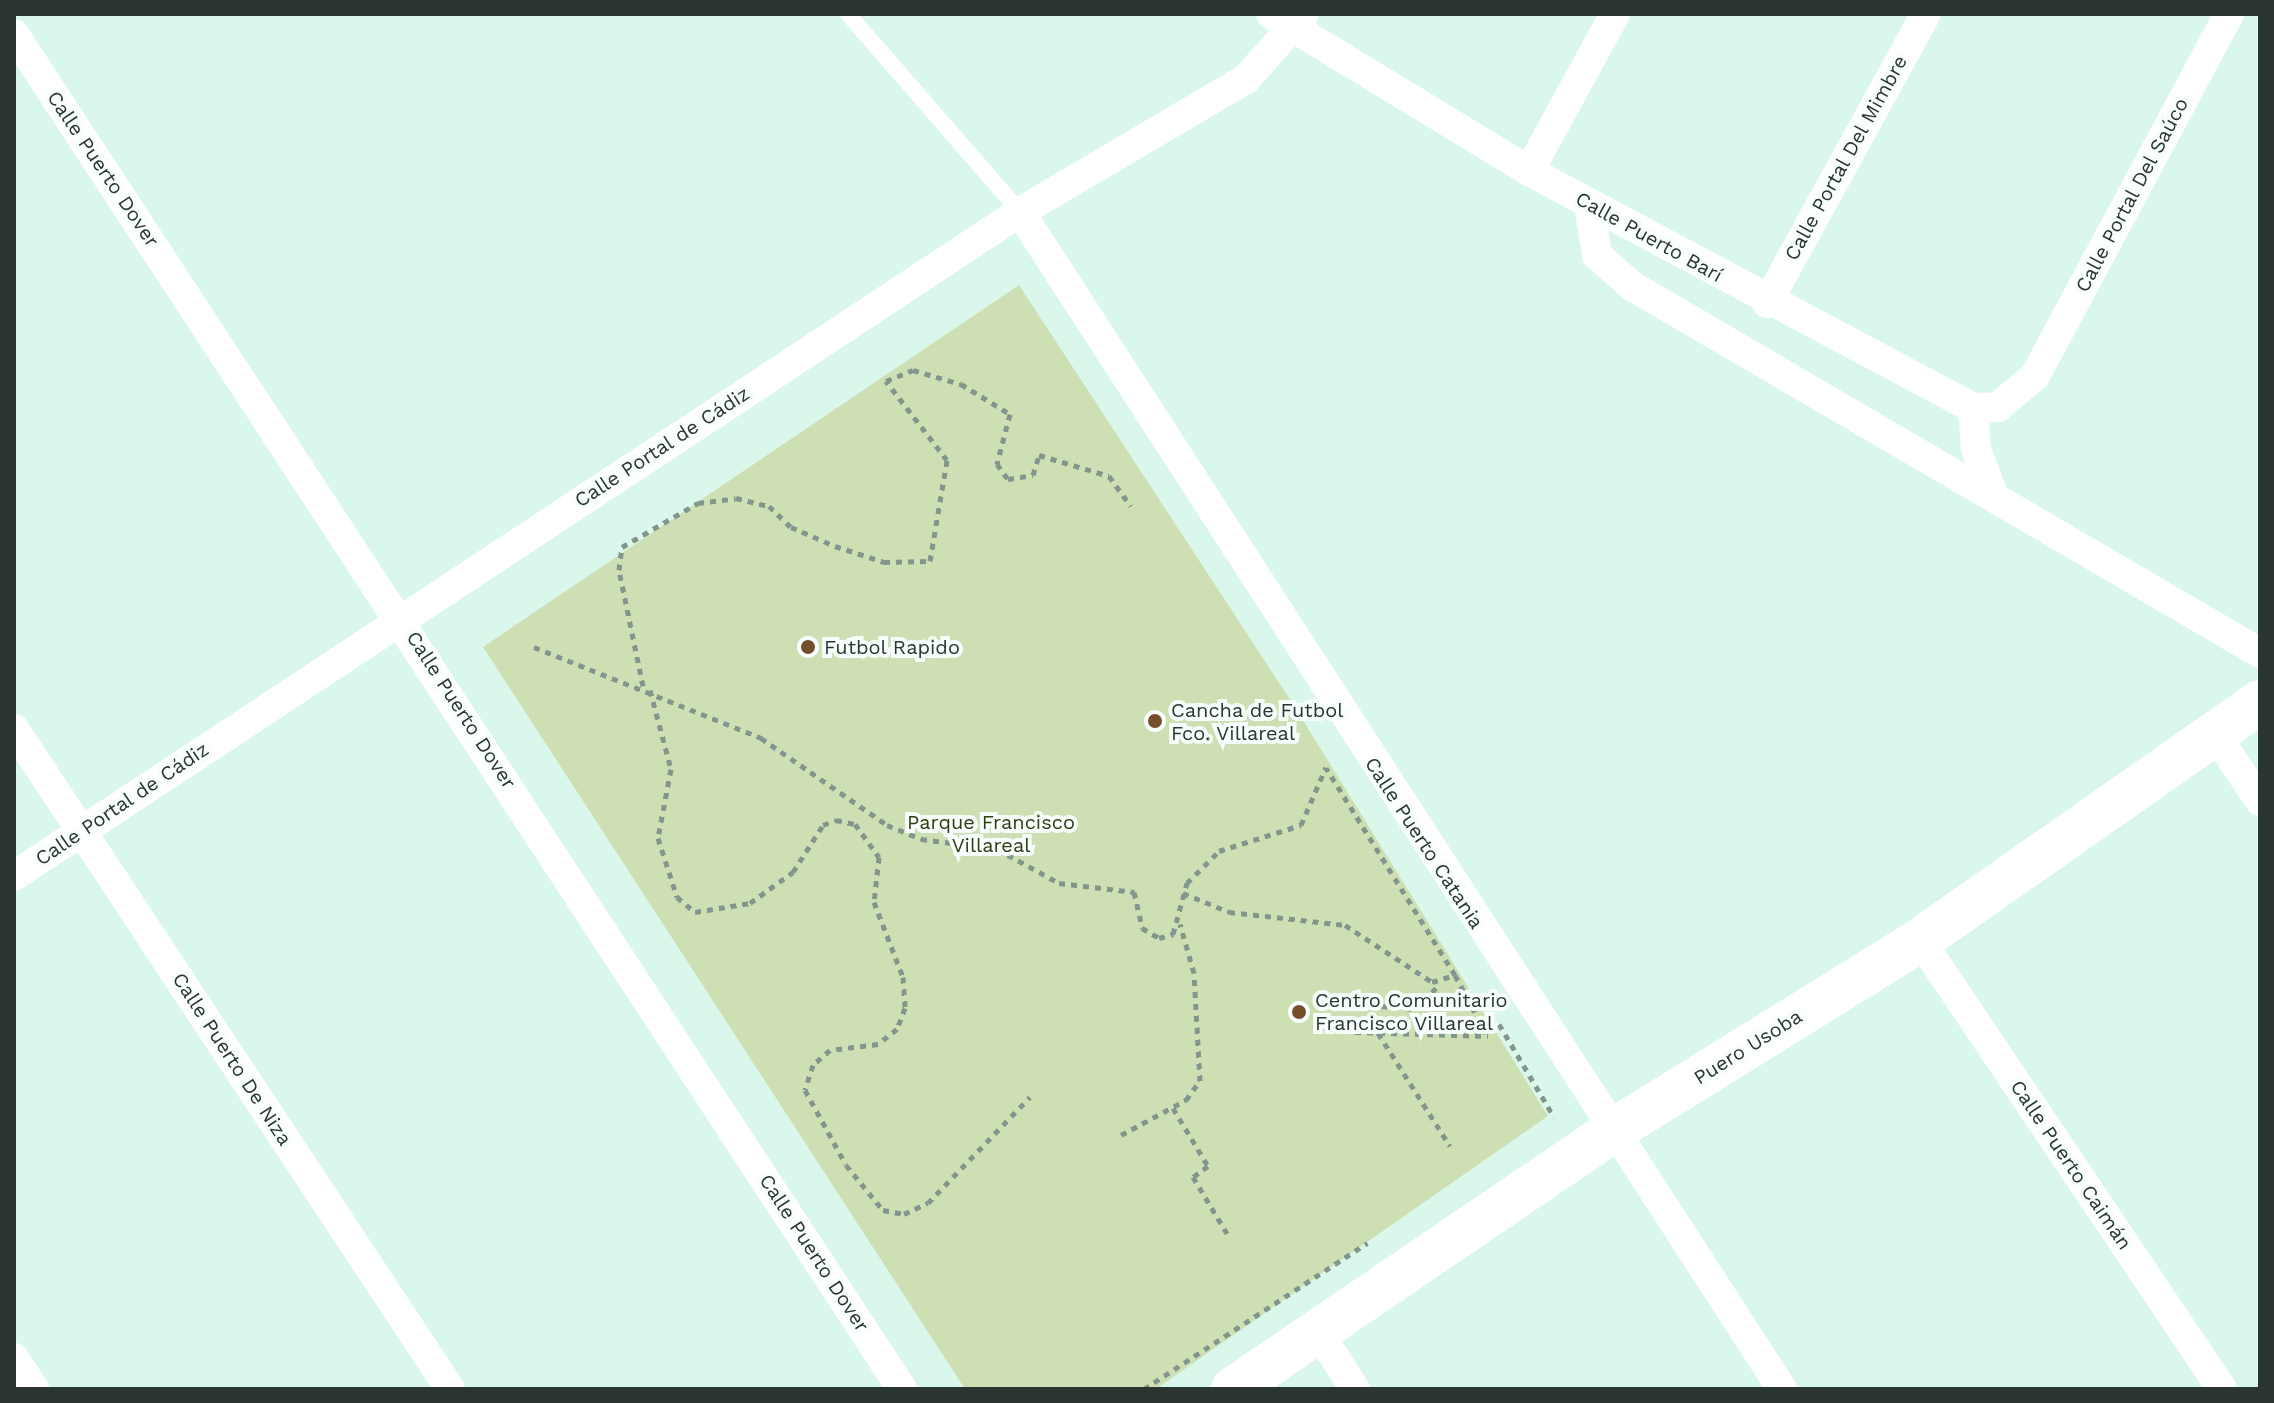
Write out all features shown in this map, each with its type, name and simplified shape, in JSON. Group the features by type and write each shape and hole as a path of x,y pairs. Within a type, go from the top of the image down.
{"street":[{"path":"1529,171 1615,14"},
{"name":"Calle Portal Del Mimbre","path":"1767,303 1926,14"},
{"name":"Calle Portal Del Saúco","path":"1973,408 1998,407 2035,376 2229,14"},
{"name":"Calle Portal de Cádiz","path":"14,876 399,616 1020,212 1246,79 1291,18"},
{"name":"Calle Puerto Barí","path":"1291,18 1529,171 1767,303 1973,408"},
{"name":"Calle Puerto Dover","path":"14,34 399,616 902,1389"},
{"path":"1589,204 1597,255 1632,286 1738,345 2260,653"},
{"name":"Calle Puerto Catania","path":"1020,212 1782,1389"},
{"path":"1973,408 1976,449 1993,495"},
{"name":"Puero Usoba","path":"1233,1389 1614,1130 1920,940 2260,702"},
{"name":"Calle Puerto De Niza","path":"14,729 450,1389"},
{"path":"2215,734 2260,801"},
{"name":"Calle Puerto Caimán","path":"1920,940 2222,1389"},
{"path":"1318,1331 1355,1389"},
{"path":"14,1358 34,1389"}],"lane":[{"path":"848,14 1020,212"}],"path":[{"path":"643,686 619,570 622,547 698,503 736,498 769,506 791,527 835,546 884,562 930,561 947,460 886,381 913,370 961,384 1010,414 997,464 1008,479 1033,475 1039,455 1109,476 1131,506"},
{"path":"534,647 643,686 761,738 887,825 921,839 997,849 1059,883 1134,892 1142,928 1159,938 1180,923"},
{"path":"650,690 671,769 658,838 677,897 695,912 750,903 793,872 823,825 836,820 855,824 879,857 874,902 903,977 905,1008 897,1029 878,1044 830,1050 813,1065 805,1090 846,1165 883,1210 904,1214 928,1203 1030,1097"},
{"path":"1121,1135 1173,1108 1200,1081 1194,973 1180,923 1183,893 1219,851 1301,825 1326,767 1455,975 1488,1036 1355,1032"},
{"path":"1183,893 1229,912 1345,925 1440,984"},
{"path":"1357,1004 1415,1009 1440,984 1455,975"},
{"path":"1499,1024 1556,1116"},
{"path":"1378,1033 1450,1146"},
{"path":"1173,1108 1208,1166 1193,1177 1228,1235"},
{"path":"1144,1389 1372,1241"}],"green space":[{"name":"Parque Francisco Villareal","path":"1019,285 1291,701 1548,1116 1156,1389 965,1389 483,647"}],"place":[{"name":"Futbol Rapido","path":"808,647"},
{"name":"Cancha de Futbol Fco. Villareal","path":"1155,721"},
{"name":"Centro Comunitario Francisco Villareal","path":"1299,1012"}]}
